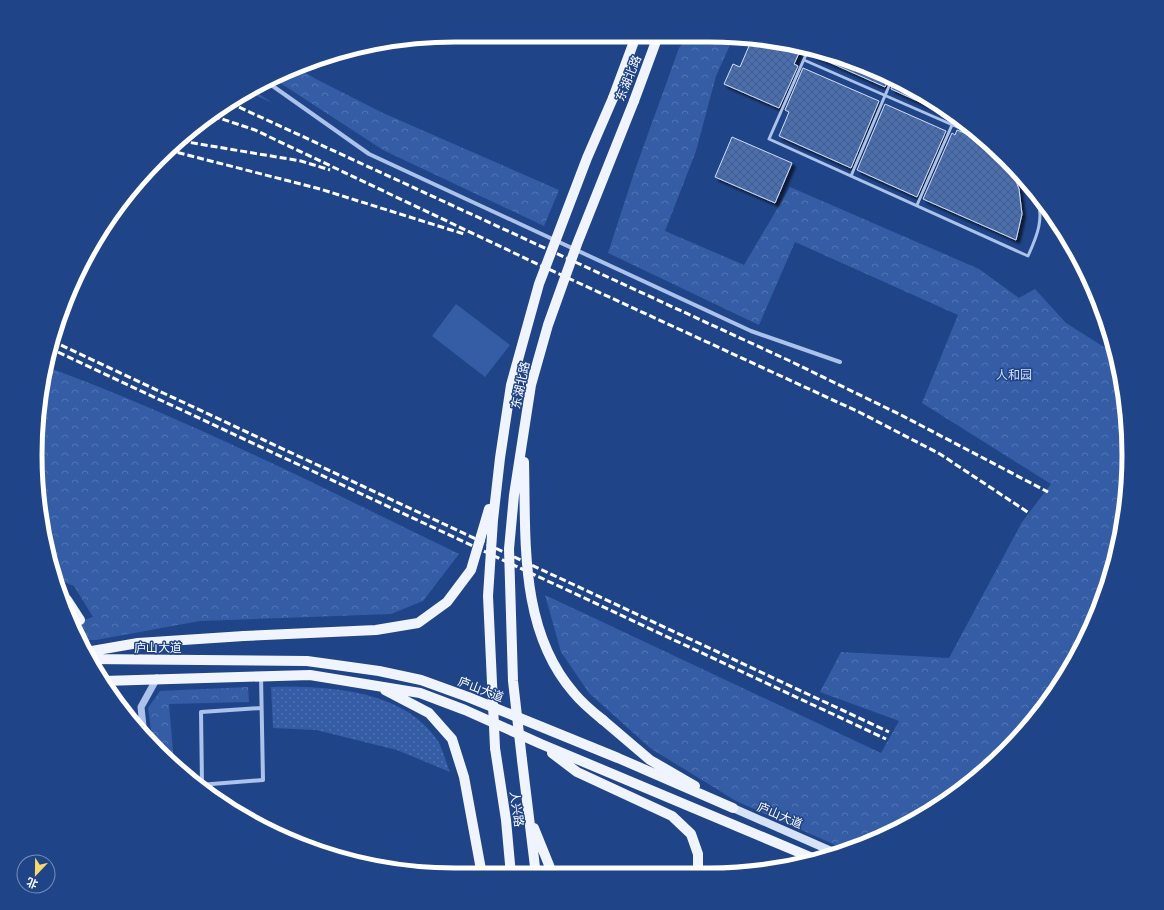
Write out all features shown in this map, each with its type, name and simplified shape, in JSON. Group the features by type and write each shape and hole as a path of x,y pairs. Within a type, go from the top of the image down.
{"main road":[{"name":"东湖北路","path":"495,748 488,596 496,486 511,386 528,319 541,276 587,158 613,98 634,42"},
{"name":"东湖北路","path":"522,760 513,681 509,549 514,495 531,385 548,325 582,229 656,42"},
{"path":"523,439 528,588 538,628 556,667 574,693 650,760 733,808"},
{"path":"92,651 138,643 244,636 376,630 418,623 447,602 471,570 496,486"},
{"path":"70,605 80,620"},
{"name":"庐山大道","path":"96,659 307,661 380,671 421,680 540,726 829,850"},
{"name":"庐山大道","path":"110,681 157,678 310,675 420,693 809,856"},
{"path":"376,685 428,713 452,739 464,777 481,868"},
{"path":"541,744 576,772 672,816 691,834 698,854 698,868"},
{"name":"人兴路","path":"495,748 506,820 510,868"},
{"name":"人兴路","path":"522,760 535,868"},
{"path":"529,815 550,868"}],"street":[{"path":"654,51 659,42"},
{"path":"272,85 369,154 751,331 840,362"},
{"path":"205,784 263,780 260,676"},
{"path":"143,726 141,707 157,678"},
{"path":"201,781 201,712 261,708"}],"lane":[{"path":"806,54 769,139 1028,256 1039,232 1041,210"},
{"path":"804,60 964,130"},
{"path":"851,176 890,84"},
{"path":"917,205 952,125"}],"green space":[{"name":"人和园","path":"684,42 731,43 716,76 696,151 665,231 744,265 790,187 979,269 1019,298 1035,289 1066,323 1108,350 1114,374 1121,428 1122,455 1121,482 1114,536 1108,562 1091,613 1067,662 1037,706 1020,727 981,766 960,783 916,813 867,837 839,847 736,801 650,748 589,693 561,652 545,595 881,753 899,721 820,692 841,652 949,658 1022,522 1051,484 922,403 958,315 795,242 759,325 608,253 635,170 679,48"},
{"path":"303,71 383,113 559,190 544,226 383,150 278,82"},
{"path":"257,93 273,103 253,94"},
{"path":"456,304 510,345 485,377 432,336"},
{"path":"51,369 152,409 255,455 459,554 423,601 391,614 200,621 96,640 86,640 77,622 93,617 74,586 62,581 56,562 50,536 43,482 43,428"},
{"path":"248,687 249,702 169,704 173,757 152,735 148,708 160,691"},
{"path":"271,687 339,690 362,694 385,701 405,710 423,724 438,741 450,772 397,750 316,730 273,728"}],"building":[{"path":"750,45 800,52 794,64 798,66 779,108 724,84 733,64 740,67"},
{"path":"814,56 867,73 887,83 885,87"},
{"path":"803,68 879,101 851,168 779,136 789,112 785,110"},
{"path":"893,85 916,97 930,107 891,89"},
{"path":"885,104 946,131 917,197 857,170"},
{"path":"957,130 971,136 1014,177 1019,189 1022,214 1016,240 923,199 952,133 955,135"},
{"path":"732,137 792,163 775,203 715,177"}],"tunnel":[{"path":"80,620 80,628"}],"railway":[{"path":"235,106 790,361 901,415 1048,492"},
{"path":"218,118 255,130 531,261 859,412 940,454 1029,513"},
{"path":"186,142 301,161 330,170"},
{"path":"175,152 320,189 464,234"},
{"path":"57,344 889,732"},
{"path":"55,351 886,739"}]}
